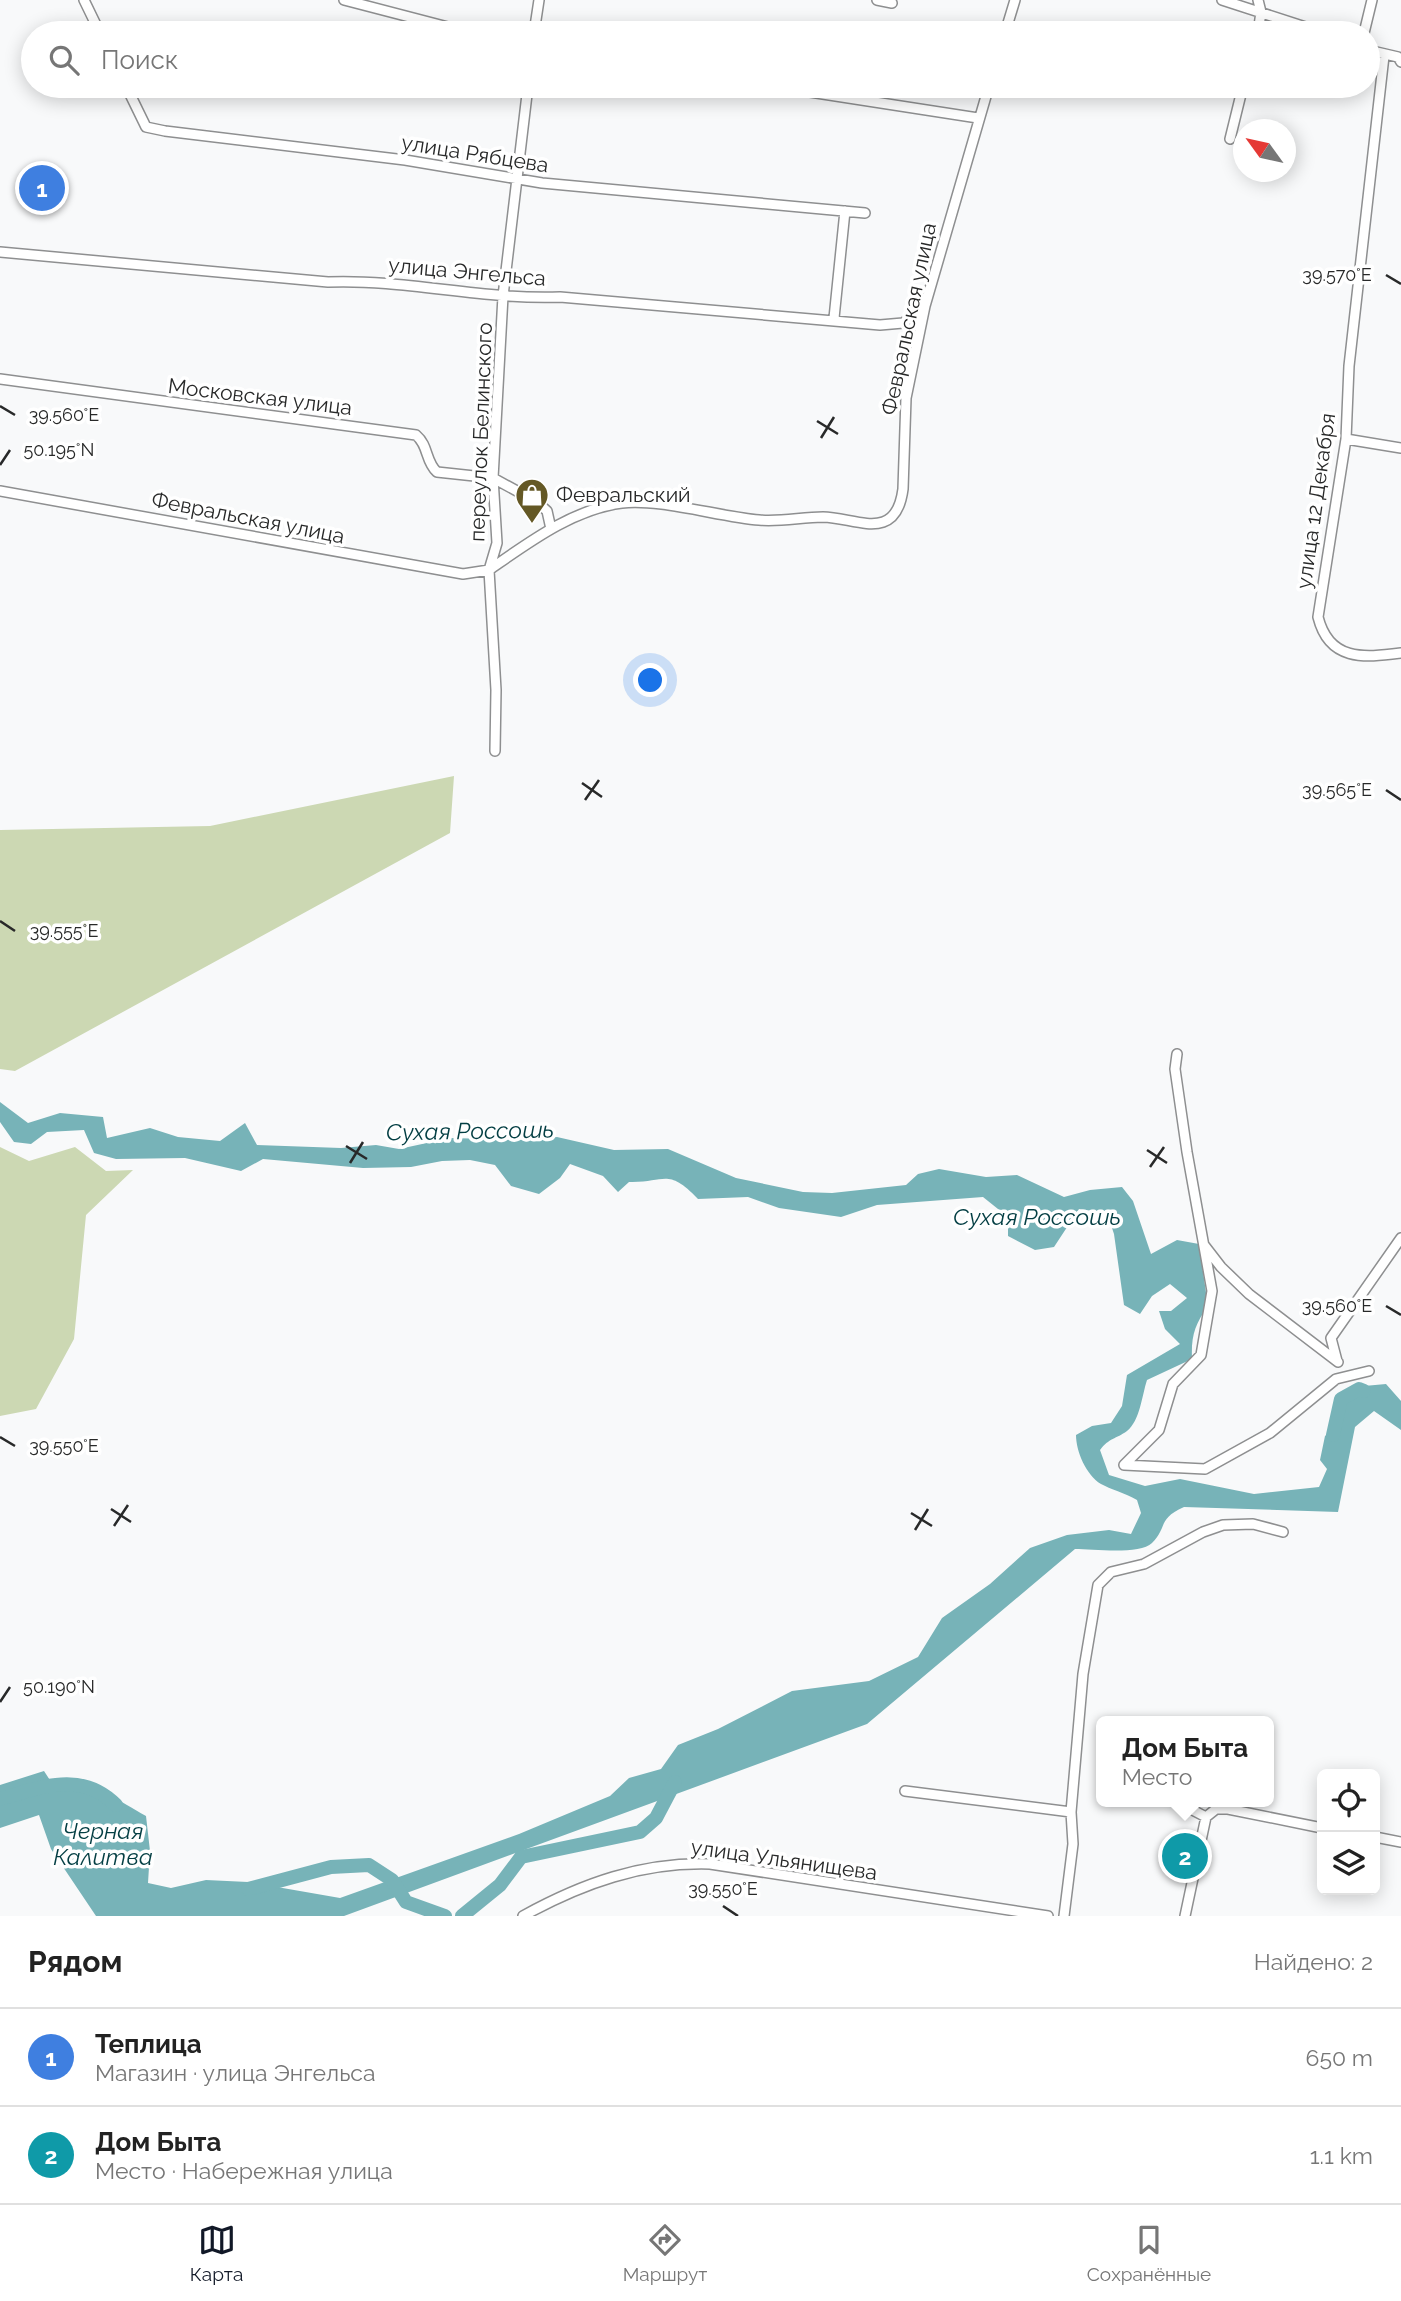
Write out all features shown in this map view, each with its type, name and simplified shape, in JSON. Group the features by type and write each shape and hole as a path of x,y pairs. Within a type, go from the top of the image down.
{"street":[{"path":"84,0 94,21"},
{"path":"344,0 425,21"},
{"path":"536,21 539,0"},
{"path":"877,0 892,3"},
{"path":"1009,21 1015,0"},
{"path":"1222,0 1288,21"},
{"path":"1258,0 1260,21"},
{"path":"1367,21 1372,0"},
{"path":"1380,54 1400,58"},
{"name":"улица 12 Декабря","path":"1380,91 1384,56"},
{"name":"улица Рябцева","path":"132,98 146,127 404,160 519,179 865,213"},
{"name":"переулок Белинского","path":"489,570 497,543 493,478 503,296 527,98"},
{"path":"849,98 978,118"},
{"name":"Февральская улица","path":"0,491 452,572 489,570 551,529 621,503 761,521 824,517 863,526 884,521 901,503 906,398 925,306 985,98"},
{"path":"1230,139 1240,98"},
{"name":"улица 12 Декабря","path":"1379,98 1349,366 1346,439 1322,574 1318,617 1323,638 1346,652 1362,655 1401,653"},
{"path":"834,318 845,211"},
{"name":"улица Энгельса","path":"0,252 328,282 360,281 503,296 560,297 834,318 880,325 903,323 925,306"},
{"name":"Московская улица","path":"0,379 196,408 416,435 424,441 430,466 437,472 493,478"},
{"path":"1346,439 1401,448"},
{"path":"493,478 537,502 547,511 551,529"},
{"path":"489,570 496,690 495,751"},
{"path":"1177,1054 1175,1069 1212,1291 1200,1355 1174,1384 1159,1430 1124,1465 1205,1469 1270,1433 1336,1379 1369,1371"},
{"path":"1203,1243 1221,1267 1249,1294 1338,1363 1331,1338 1401,1238"},
{"path":"1064,1916 1073,1844 1071,1812 1083,1674 1098,1585 1104,1577 1144,1564 1203,1532 1223,1525 1253,1524 1283,1532"},
{"path":"905,1791 1071,1812"},
{"path":"1187,1807 1206,1817"},
{"path":"1185,1916 1206,1817 1216,1809 1228,1809 1317,1827"},
{"path":"1380,1838 1401,1842"},
{"name":"улица Ульянищева","path":"523,1916 601,1879 674,1863 710,1864 1048,1916"}],"green space":[{"path":"454,776 450,833 15,1071 0,1069 0,830 210,826"},
{"path":"0,1147 29,1161 75,1147 106,1171 133,1170 86,1215 74,1339 36,1409 0,1416"}],"water":[{"path":"0,1102 28,1123 60,1113 103,1117 107,1138 150,1128 178,1137 220,1141 245,1123 257,1145 341,1148 376,1145 399,1149 450,1138 533,1140 557,1137 614,1150 668,1149 736,1178 803,1192 832,1193 906,1185 918,1174 939,1169 986,1177 1017,1175 1064,1197 1090,1190 1122,1187 1133,1201 1151,1254 1177,1240 1199,1244 1208,1306 1195,1331 1192,1359 1147,1380 1138,1414 1131,1427 1100,1450 1109,1475 1145,1486 1180,1479 1254,1494 1319,1487 1327,1469 1320,1460 1325,1436 1334,1428 1339,1408 1353,1387 1386,1384 1401,1401 1401,1430 1374,1411 1355,1427 1338,1512 1184,1507 1166,1519 1157,1537 1146,1547 1127,1550 1075,1549 867,1724 344,1916 96,1916 51,1849 39,1815 0,1828 0,1785 44,1771 57,1791 84,1789 104,1793 146,1816 150,1851 148,1883 171,1888 206,1880 248,1882 340,1898 519,1834 610,1796 629,1778 661,1769 678,1745 718,1729 792,1691 869,1681 918,1657 942,1618 990,1584 1030,1548 1067,1535 1109,1530 1131,1534 1141,1513 1137,1500 1101,1484 1091,1475 1080,1455 1076,1435 1092,1426 1111,1423 1122,1406 1127,1375 1180,1344 1165,1329 1159,1311 1171,1311 1187,1298 1170,1284 1152,1296 1140,1314 1124,1305 1114,1234 1107,1213 1079,1209 1054,1247 1035,1250 1008,1236 1008,1217 983,1197 877,1205 841,1217 779,1208 748,1197 698,1199 679,1183 666,1179 629,1182 618,1192 603,1176 570,1164 560,1178 539,1194 511,1186 495,1165 470,1160 442,1161 411,1167 363,1168 263,1159 241,1171 185,1158 116,1159 94,1153 84,1130 47,1132 31,1144 14,1142 0,1122"}],"waterway":[{"path":"1333,1435 1341,1399 1359,1389 1364,1391"},
{"path":"462,1916 500,1885 521,1857 640,1832 656,1818 675,1782"},
{"path":"0,1799 61,1784 89,1788 103,1794 116,1805"},
{"path":"248,1889 331,1867 369,1865 392,1880 406,1902 445,1916"}],"place":[{"name":"Теплица","path":"42,188"},
{"name":"Февральский","path":"532,525"},
{"name":"Дом Быта","path":"1185,1856"}],"water label":[{"name":"Сухая Россошь","path":"470,1131"},
{"name":"Сухая Россошь","path":"1037,1217"},
{"name":"Черная Калитва","path":"103,1844"}]}
